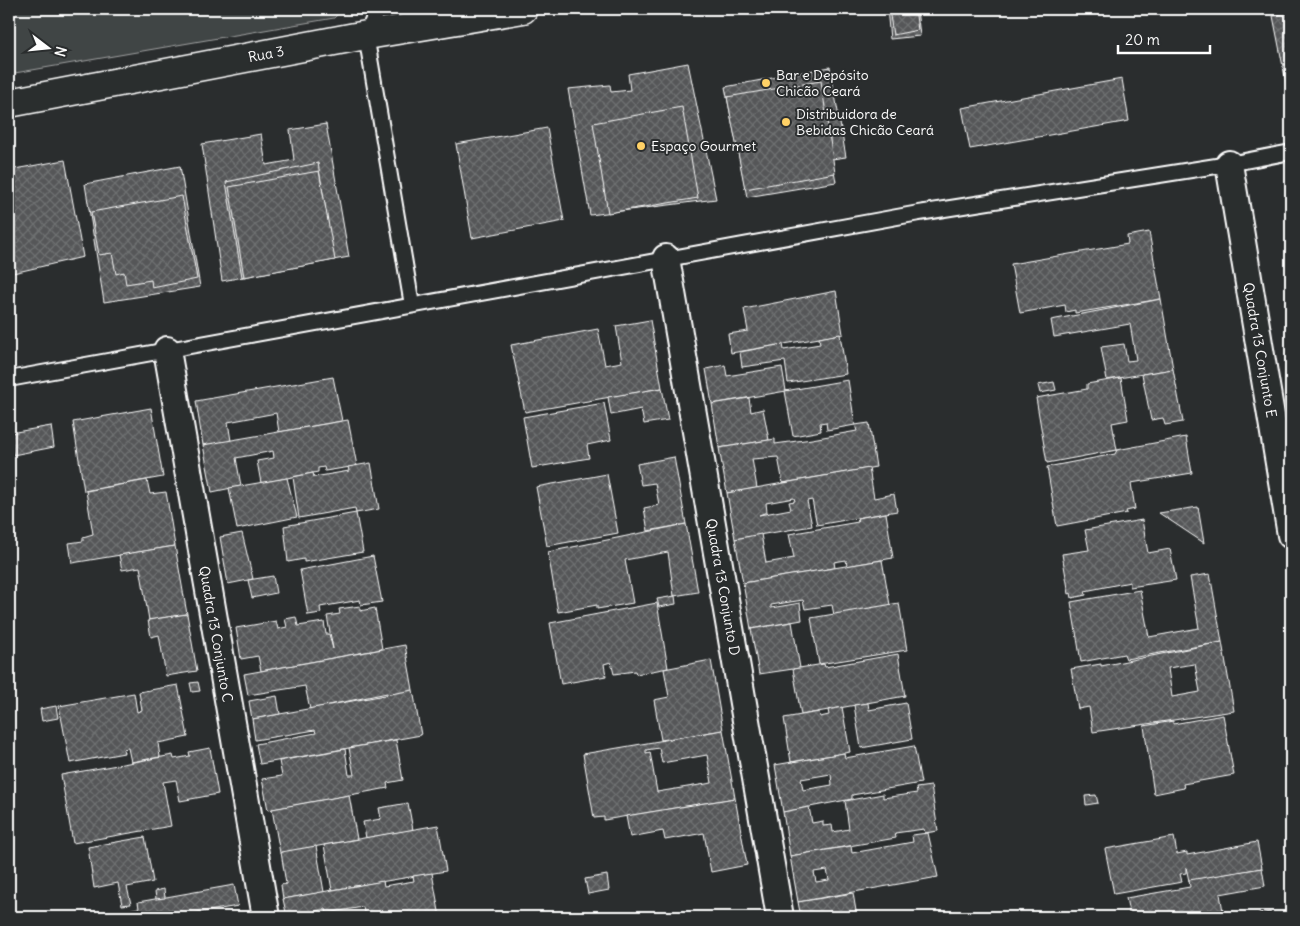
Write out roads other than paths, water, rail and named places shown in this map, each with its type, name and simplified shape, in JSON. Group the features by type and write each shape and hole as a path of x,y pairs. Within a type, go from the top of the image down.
{"main road":[{"name":"Rua 3","path":"9,103 366,35 523,9"}],"street":[{"name":"Quadra 13 Conjunto E","path":"1229,164 1291,535"},
{"name":"Quadra 13 Conjunto D","path":"666,258 780,917"},
{"name":"Quadra 13 Conjunto C","path":"167,350 266,917"}],"lane":[{"path":"378,9 366,35 412,304"},
{"path":"9,379 919,213 1229,164 1291,152"}],"place":[{"name":"Bar e Depósito Chicão Ceará","path":"766,83"},
{"name":"Distribuidora de Bebidas Chicão Ceará","path":"786,122"},
{"name":"Espaço Gourmet","path":"641,146"}]}
